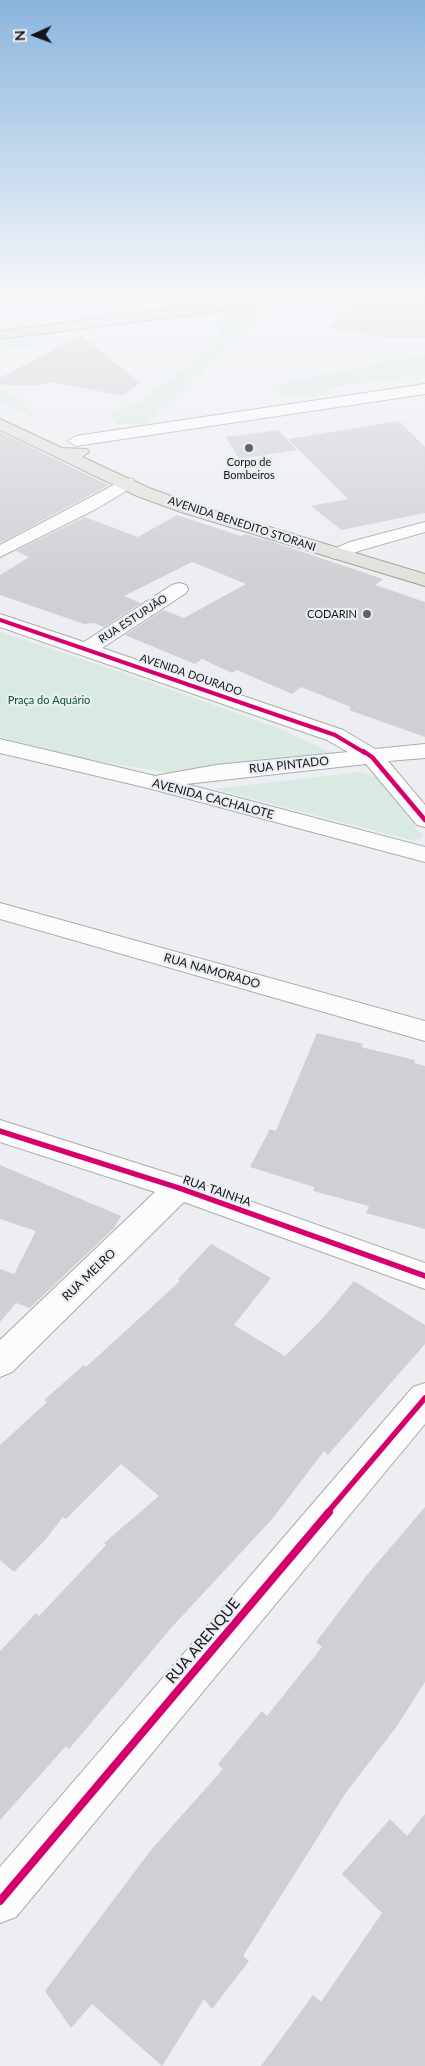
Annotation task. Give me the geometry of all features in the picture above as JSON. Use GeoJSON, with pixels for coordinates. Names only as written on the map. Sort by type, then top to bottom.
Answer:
{"type":"FeatureCollection","features":[{"type":"Feature","properties":{"kind":"main road","name":"AVENIDA BENEDITO STORANI"},"geometry":{"type":"LineString","coordinates":[[0,409],[133,477],[143,492],[186,508],[425,580]]}},
{"type":"Feature","properties":{"kind":"main road","name":"AVENIDA BENEDITO STORANI"},"geometry":{"type":"LineString","coordinates":[[0,424],[72,447]]}},
{"type":"Feature","properties":{"kind":"main road","name":"AVENIDA BENEDITO STORANI"},"geometry":{"type":"LineString","coordinates":[[158,479],[210,500],[425,568]]}},
{"type":"Feature","properties":{"kind":"street"},"geometry":{"type":"LineString","coordinates":[[72,447],[410,391]]}},
{"type":"Feature","properties":{"kind":"street"},"geometry":{"type":"LineString","coordinates":[[72,447],[425,399]]}},
{"type":"Feature","properties":{"kind":"street"},"geometry":{"type":"LineString","coordinates":[[0,552],[90,506],[133,477]]}},
{"type":"Feature","properties":{"kind":"street"},"geometry":{"type":"LineString","coordinates":[[90,506],[143,492]]}},
{"type":"Feature","properties":{"kind":"street"},"geometry":{"type":"LineString","coordinates":[[337,554],[356,546],[425,526]]}},
{"type":"Feature","properties":{"kind":"street","name":"RUA ESTURJÃO"},"geometry":{"type":"LineString","coordinates":[[87,649],[179,589]]}},
{"type":"Feature","properties":{"kind":"street","name":"AVENIDA DOURADO"},"geometry":{"type":"LineString","coordinates":[[0,620],[335,735],[372,757]]}},
{"type":"Feature","properties":{"kind":"street","name":"AVENIDA CACHALOTE"},"geometry":{"type":"LineString","coordinates":[[0,746],[153,782],[425,855]]}},
{"type":"Feature","properties":{"kind":"street","name":"RUA PINTADO"},"geometry":{"type":"LineString","coordinates":[[153,782],[216,772],[425,751]]}},
{"type":"Feature","properties":{"kind":"street"},"geometry":{"type":"LineString","coordinates":[[372,757],[425,820]]}},
{"type":"Feature","properties":{"kind":"street","name":"RUA NAMORADO"},"geometry":{"type":"LineString","coordinates":[[0,911],[425,1031]]}},
{"type":"Feature","properties":{"kind":"street","name":"RUA TAINHA"},"geometry":{"type":"LineString","coordinates":[[0,1131],[179,1188],[425,1276]]}},
{"type":"Feature","properties":{"kind":"street","name":"RUA MELRO"},"geometry":{"type":"LineString","coordinates":[[0,1362],[179,1188]]}},
{"type":"Feature","properties":{"kind":"street","name":"RUA ARENQUE"},"geometry":{"type":"LineString","coordinates":[[0,1900],[425,1398]]}},
{"type":"Feature","properties":{"kind":"green space"},"geometry":{"type":"Polygon","coordinates":[[[0,391],[5,391],[18,397],[35,417],[0,402],[0,391]]]}},
{"type":"Feature","properties":{"kind":"green space"},"geometry":{"type":"Polygon","coordinates":[[[153,391],[181,391],[146,424],[117,424],[109,417],[115,410],[134,406],[153,391]]]}},
{"type":"Feature","properties":{"kind":"green space"},"geometry":{"type":"Polygon","coordinates":[[[278,391],[328,391],[330,395],[298,398],[286,396],[278,391]]]}},
{"type":"Feature","properties":{"kind":"green space","name":"Praça do Aquário"},"geometry":{"type":"Polygon","coordinates":[[[0,632],[278,728],[332,753],[169,773],[80,758],[0,737],[0,632]]]}},
{"type":"Feature","properties":{"kind":"green space"},"geometry":{"type":"Polygon","coordinates":[[[360,772],[376,777],[423,836],[415,841],[214,789],[360,772]]]}},
{"type":"Feature","properties":{"kind":"building"},"geometry":{"type":"Polygon","coordinates":[[[100,391],[129,391],[123,396],[100,391]]]}},
{"type":"Feature","properties":{"kind":"building"},"geometry":{"type":"Polygon","coordinates":[[[399,421],[425,447],[425,513],[341,530],[311,506],[348,499],[288,439],[399,421]]]}},
{"type":"Feature","properties":{"kind":"building","name":"Corpo de Bombeiros"},"geometry":{"type":"Polygon","coordinates":[[[278,430],[297,450],[239,459],[226,437],[278,430]]]}},
{"type":"Feature","properties":{"kind":"building"},"geometry":{"type":"Polygon","coordinates":[[[0,432],[63,463],[109,485],[0,543],[0,432]]]}},
{"type":"Feature","properties":{"kind":"building"},"geometry":{"type":"Polygon","coordinates":[[[177,515],[241,536],[245,534],[273,542],[383,579],[375,585],[425,602],[425,737],[349,710],[351,707],[301,687],[292,694],[237,670],[232,673],[202,659],[195,664],[125,635],[163,610],[184,618],[246,584],[192,562],[124,596],[141,603],[104,627],[94,623],[84,624],[0,595],[0,575],[29,557],[16,551],[85,517],[138,537],[177,515]]]}},
{"type":"Feature","properties":{"kind":"building"},"geometry":{"type":"Polygon","coordinates":[[[317,1033],[363,1044],[361,1047],[415,1060],[414,1063],[425,1066],[425,1229],[366,1213],[369,1206],[313,1191],[314,1187],[250,1167],[270,1129],[276,1131],[317,1033]]]}},
{"type":"Feature","properties":{"kind":"building"},"geometry":{"type":"Polygon","coordinates":[[[0,1165],[121,1216],[114,1228],[30,1308],[16,1303],[0,1322],[0,1269],[14,1274],[36,1231],[0,1219],[0,1165]]]}},
{"type":"Feature","properties":{"kind":"building"},"geometry":{"type":"Polygon","coordinates":[[[211,1244],[271,1278],[234,1325],[285,1356],[323,1318],[354,1281],[425,1325],[425,1344],[328,1455],[324,1451],[273,1518],[172,1627],[69,1749],[66,1746],[0,1820],[0,1651],[36,1613],[39,1616],[106,1545],[104,1543],[159,1496],[121,1464],[66,1519],[63,1517],[45,1540],[14,1572],[0,1560],[0,1445],[47,1402],[44,1400],[84,1365],[86,1367],[180,1281],[178,1279],[211,1244]]]}},
{"type":"Feature","properties":{"kind":"building"},"geometry":{"type":"Polygon","coordinates":[[[425,1507],[425,1682],[397,1726],[345,1794],[243,1956],[249,1961],[212,2009],[204,1999],[162,2066],[92,2004],[71,2028],[45,1991],[151,1850],[223,1769],[218,1764],[262,1711],[267,1716],[322,1647],[316,1642],[367,1575],[425,1507]]]}},
{"type":"Feature","properties":{"kind":"building"},"geometry":{"type":"Polygon","coordinates":[[[425,1814],[425,2066],[261,2066],[313,1995],[321,2002],[382,1913],[342,1874],[390,1819],[407,1836],[425,1814]]]}},
{"type":"Feature","properties":{"kind":"cycle path"},"geometry":{"type":"LineString","coordinates":[[0,620],[335,735],[372,757],[425,820]]}},
{"type":"Feature","properties":{"kind":"cycle path"},"geometry":{"type":"LineString","coordinates":[[0,1131],[179,1188],[425,1276]]}},
{"type":"Feature","properties":{"kind":"cycle path"},"geometry":{"type":"LineString","coordinates":[[0,1901],[425,1398]]}},
{"type":"Feature","properties":{"kind":"place","name":"Corpo de Bombeiros"},"geometry":{"type":"Point","coordinates":[249,448]}},
{"type":"Feature","properties":{"kind":"place","name":"CODARIN"},"geometry":{"type":"Point","coordinates":[367,614]}}]}
